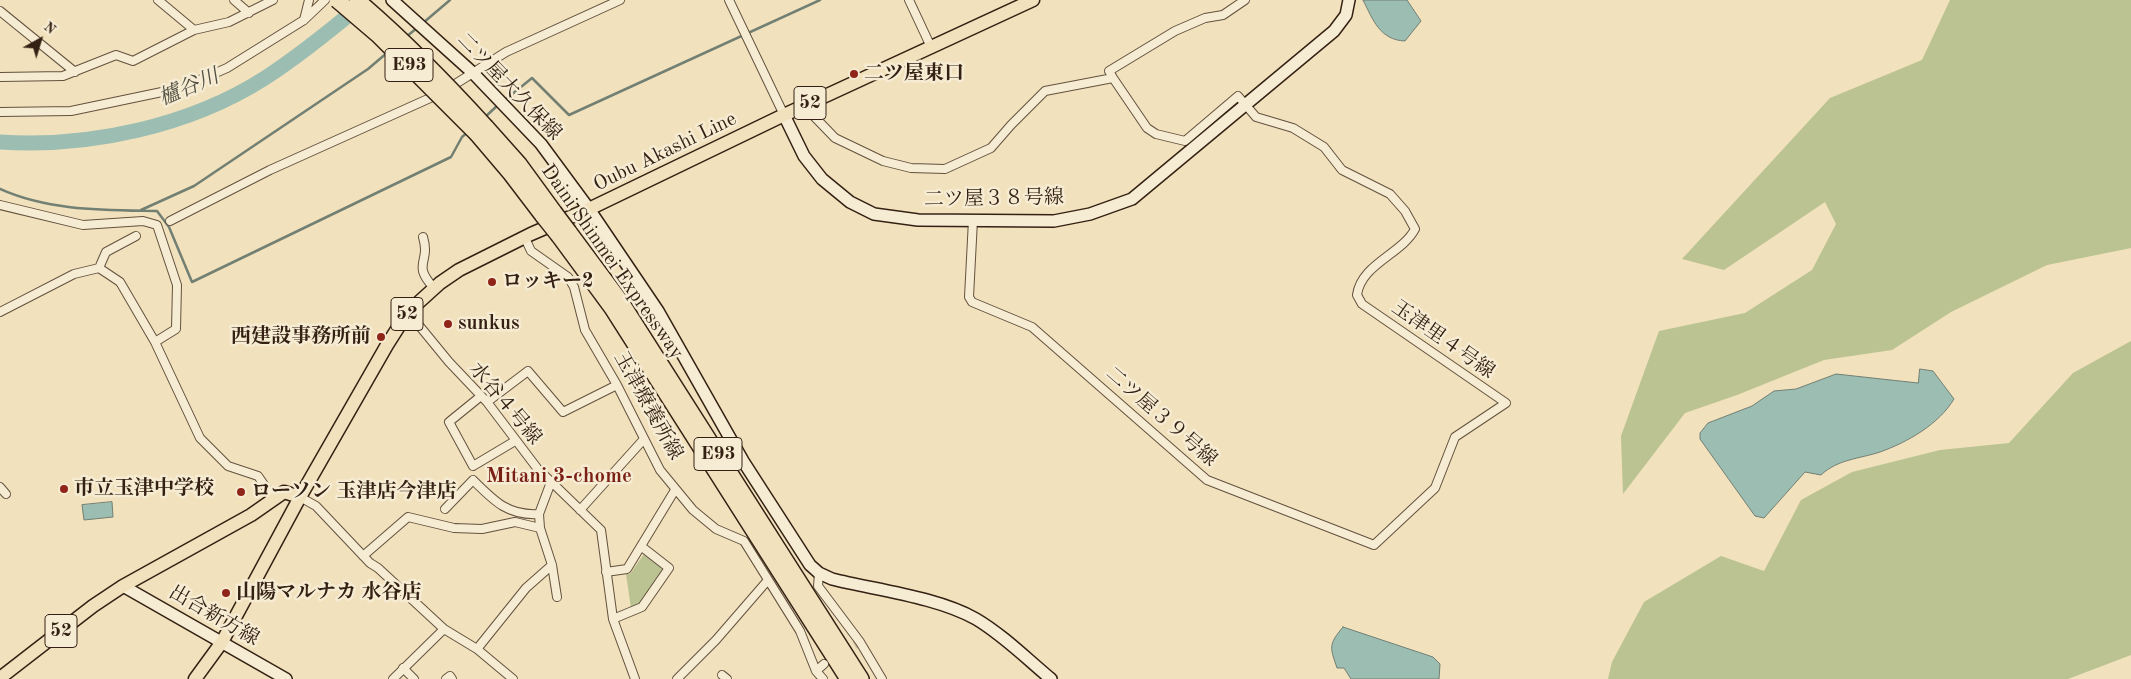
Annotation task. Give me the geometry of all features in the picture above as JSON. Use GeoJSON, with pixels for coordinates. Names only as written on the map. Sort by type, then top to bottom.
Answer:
{"type":"FeatureCollection","features":[{"type":"Feature","properties":{"kind":"highway","name":"Daini Shinmei Expressway"},"geometry":{"type":"LineString","coordinates":[[337,0],[481,131]]}},
{"type":"Feature","properties":{"kind":"highway","name":"Daini Shinmei Expressway"},"geometry":{"type":"LineString","coordinates":[[357,0],[388,26],[439,76],[511,174],[548,214],[621,302],[861,679]]}},
{"type":"Feature","properties":{"kind":"highway","name":"Daini Shinmei Expressway"},"geometry":{"type":"LineString","coordinates":[[564,234],[848,679]]}},
{"type":"Feature","properties":{"kind":"main road","name":"Oubu Akashi Line"},"geometry":{"type":"LineString","coordinates":[[195,679],[222,642],[300,496],[359,392],[408,312],[434,288],[459,270],[525,238],[784,115],[1033,0]]}},
{"type":"Feature","properties":{"kind":"main road"},"geometry":{"type":"LineString","coordinates":[[273,498],[284,492],[300,496]]}},
{"type":"Feature","properties":{"kind":"main road","name":"52"},"geometry":{"type":"LineString","coordinates":[[0,678],[93,606],[123,586],[251,515],[273,498]]}},
{"type":"Feature","properties":{"kind":"street"},"geometry":{"type":"LineString","coordinates":[[158,0],[194,30]]}},
{"type":"Feature","properties":{"kind":"street"},"geometry":{"type":"LineString","coordinates":[[234,0],[250,13]]}},
{"type":"Feature","properties":{"kind":"street"},"geometry":{"type":"LineString","coordinates":[[0,77],[63,76],[116,55],[133,60],[194,30],[229,22],[273,0]]}},
{"type":"Feature","properties":{"kind":"street"},"geometry":{"type":"LineString","coordinates":[[304,20],[308,0]]}},
{"type":"Feature","properties":{"kind":"street"},"geometry":{"type":"LineString","coordinates":[[0,112],[71,111],[181,88],[227,68],[304,20],[325,0]]}},
{"type":"Feature","properties":{"kind":"street","name":"二ツ屋大久保線"},"geometry":{"type":"LineString","coordinates":[[392,0],[473,73],[501,102],[540,144],[589,209]]}},
{"type":"Feature","properties":{"kind":"street"},"geometry":{"type":"LineString","coordinates":[[170,221],[270,170],[432,99],[506,52],[620,0]]}},
{"type":"Feature","properties":{"kind":"street"},"geometry":{"type":"LineString","coordinates":[[729,0],[784,115]]}},
{"type":"Feature","properties":{"kind":"street"},"geometry":{"type":"LineString","coordinates":[[909,0],[931,47]]}},
{"type":"Feature","properties":{"kind":"street"},"geometry":{"type":"LineString","coordinates":[[1245,0],[1223,15],[1205,18],[1175,30],[1109,70],[1147,128],[1156,134],[1170,138],[1185,141],[1238,96],[1246,105]]}},
{"type":"Feature","properties":{"kind":"street","name":"二ツ屋３８号線"},"geometry":{"type":"LineString","coordinates":[[784,115],[804,156],[822,179],[850,202],[874,214],[918,220],[1054,221],[1090,214],[1132,200],[1334,31],[1346,15],[1349,0]]}},
{"type":"Feature","properties":{"kind":"street"},"geometry":{"type":"LineString","coordinates":[[0,11],[76,72]]}},
{"type":"Feature","properties":{"kind":"street"},"geometry":{"type":"LineString","coordinates":[[804,106],[835,138],[882,162],[911,168],[945,169],[991,148],[1011,124],[1045,91],[1113,78]]}},
{"type":"Feature","properties":{"kind":"street","name":"玉津里４号線"},"geometry":{"type":"LineString","coordinates":[[1246,105],[1256,117],[1293,128],[1324,147],[1342,170],[1390,194],[1405,211],[1415,229],[1410,239],[1374,267],[1363,280],[1357,295],[1362,304],[1506,403]]}},
{"type":"Feature","properties":{"kind":"street"},"geometry":{"type":"LineString","coordinates":[[0,205],[83,225],[143,221],[156,225],[177,285],[176,329],[155,342]]}},
{"type":"Feature","properties":{"kind":"street"},"geometry":{"type":"LineString","coordinates":[[589,209],[658,311],[697,383],[780,520],[810,565],[819,573],[832,579],[941,604],[964,613],[992,630],[1050,679]]}},
{"type":"Feature","properties":{"kind":"street","name":"二ツ屋３９号線"},"geometry":{"type":"LineString","coordinates":[[973,220],[969,297],[972,302],[1032,327],[1207,480],[1374,546],[1434,488],[1455,437],[1506,403]]}},
{"type":"Feature","properties":{"kind":"street"},"geometry":{"type":"LineString","coordinates":[[99,268],[106,252],[136,236]]}},
{"type":"Feature","properties":{"kind":"street"},"geometry":{"type":"LineString","coordinates":[[423,237],[425,254],[421,269],[423,276],[434,288]]}},
{"type":"Feature","properties":{"kind":"street","name":"玉津療養所線"},"geometry":{"type":"LineString","coordinates":[[525,238],[531,250],[568,277],[574,287],[585,330],[617,385],[660,470],[675,490],[716,529],[744,541],[800,631],[816,671],[823,679]]}},
{"type":"Feature","properties":{"kind":"street"},"geometry":{"type":"LineString","coordinates":[[0,312],[74,274],[99,268],[120,282],[155,342],[200,438],[228,466],[258,476],[273,498]]}},
{"type":"Feature","properties":{"kind":"street","name":"水谷４号線"},"geometry":{"type":"LineString","coordinates":[[408,312],[484,399],[551,482],[601,530],[613,618],[636,679]]}},
{"type":"Feature","properties":{"kind":"street"},"geometry":{"type":"LineString","coordinates":[[516,441],[473,466],[449,422],[528,371],[563,412],[617,385]]}},
{"type":"Feature","properties":{"kind":"street"},"geometry":{"type":"LineString","coordinates":[[580,510],[644,439]]}},
{"type":"Feature","properties":{"kind":"street"},"geometry":{"type":"LineString","coordinates":[[445,509],[473,480],[498,504],[524,515],[539,514]]}},
{"type":"Feature","properties":{"kind":"street"},"geometry":{"type":"LineString","coordinates":[[551,482],[539,514],[540,528],[552,565],[557,597]]}},
{"type":"Feature","properties":{"kind":"street"},"geometry":{"type":"LineString","coordinates":[[0,487],[6,494]]}},
{"type":"Feature","properties":{"kind":"street"},"geometry":{"type":"LineString","coordinates":[[606,572],[627,569],[675,490]]}},
{"type":"Feature","properties":{"kind":"street"},"geometry":{"type":"LineString","coordinates":[[300,496],[316,506],[363,556],[444,629],[477,649],[513,679]]}},
{"type":"Feature","properties":{"kind":"street"},"geometry":{"type":"LineString","coordinates":[[363,556],[408,517],[454,528],[482,529],[515,522],[540,528]]}},
{"type":"Feature","properties":{"kind":"street"},"geometry":{"type":"LineString","coordinates":[[613,618],[642,607],[669,568],[642,547]]}},
{"type":"Feature","properties":{"kind":"street"},"geometry":{"type":"LineString","coordinates":[[477,649],[526,588],[552,565]]}},
{"type":"Feature","properties":{"kind":"street"},"geometry":{"type":"LineString","coordinates":[[819,573],[818,586],[860,642],[882,679]]}},
{"type":"Feature","properties":{"kind":"street"},"geometry":{"type":"LineString","coordinates":[[677,679],[716,640],[768,580]]}},
{"type":"Feature","properties":{"kind":"street","name":"出合新方線"},"geometry":{"type":"LineString","coordinates":[[123,586],[286,679]]}},
{"type":"Feature","properties":{"kind":"street"},"geometry":{"type":"LineString","coordinates":[[393,679],[444,629]]}},
{"type":"Feature","properties":{"kind":"street"},"geometry":{"type":"LineString","coordinates":[[816,671],[824,664]]}},
{"type":"Feature","properties":{"kind":"street"},"geometry":{"type":"LineString","coordinates":[[403,668],[414,679]]}},
{"type":"Feature","properties":{"kind":"street"},"geometry":{"type":"LineString","coordinates":[[446,679],[450,676],[452,679]]}},
{"type":"Feature","properties":{"kind":"green space"},"geometry":{"type":"Polygon","coordinates":[[[1950,0],[2131,0],[2131,248],[2047,265],[1951,312],[1892,350],[1824,360],[1737,395],[1685,413],[1623,494],[1621,436],[1659,331],[1745,313],[1812,270],[1836,224],[1825,202],[1724,270],[1682,259],[1830,98],[1922,60],[1950,0]]]}},
{"type":"Feature","properties":{"kind":"green space"},"geometry":{"type":"Polygon","coordinates":[[[2131,341],[2131,655],[2068,679],[1608,679],[1612,662],[1644,602],[1721,556],[1764,571],[1801,500],[1852,472],[1940,450],[2009,443],[2073,373],[2131,341]]]}},
{"type":"Feature","properties":{"kind":"green space"},"geometry":{"type":"Polygon","coordinates":[[[644,554],[664,570],[641,602],[631,608],[626,574],[630,574],[644,554]]]}},
{"type":"Feature","properties":{"kind":"water"},"geometry":{"type":"Polygon","coordinates":[[[1363,0],[1407,0],[1421,21],[1405,41],[1396,40],[1378,28],[1363,0]]]}},
{"type":"Feature","properties":{"kind":"water"},"geometry":{"type":"Polygon","coordinates":[[[1920,369],[1933,371],[1954,399],[1940,416],[1922,431],[1891,448],[1834,466],[1821,475],[1805,472],[1764,518],[1755,516],[1700,439],[1700,433],[1708,423],[1752,406],[1774,391],[1796,389],[1836,374],[1918,383],[1920,369]]]}},
{"type":"Feature","properties":{"kind":"water"},"geometry":{"type":"Polygon","coordinates":[[[112,502],[113,517],[84,520],[82,505],[112,502]]]}},
{"type":"Feature","properties":{"kind":"water"},"geometry":{"type":"Polygon","coordinates":[[[1343,627],[1433,657],[1440,664],[1439,679],[1351,679],[1344,668],[1337,668],[1332,651],[1333,642],[1343,627]]]}},
{"type":"Feature","properties":{"kind":"waterway"},"geometry":{"type":"LineString","coordinates":[[423,23],[450,0]]}},
{"type":"Feature","properties":{"kind":"waterway"},"geometry":{"type":"LineString","coordinates":[[505,100],[532,78],[569,115],[820,0]]}},
{"type":"Feature","properties":{"kind":"waterway","name":"櫨谷川"},"geometry":{"type":"LineString","coordinates":[[0,142],[34,143],[103,137],[172,121],[204,109],[236,95],[278,70],[362,4]]}},
{"type":"Feature","properties":{"kind":"waterway"},"geometry":{"type":"LineString","coordinates":[[406,37],[417,28]]}},
{"type":"Feature","properties":{"kind":"waterway"},"geometry":{"type":"LineString","coordinates":[[141,210],[194,186],[368,69],[388,52]]}},
{"type":"Feature","properties":{"kind":"waterway"},"geometry":{"type":"LineString","coordinates":[[484,118],[498,105]]}},
{"type":"Feature","properties":{"kind":"waterway"},"geometry":{"type":"LineString","coordinates":[[0,189],[37,202],[77,208],[157,211],[169,227],[192,282],[451,157],[462,137],[469,131]]}},
{"type":"Feature","properties":{"kind":"tunnel"},"geometry":{"type":"LineString","coordinates":[[824,664],[860,642]]}},
{"type":"Feature","properties":{"kind":"place","name":"二ツ屋東口"},"geometry":{"type":"Point","coordinates":[854,74]}},
{"type":"Feature","properties":{"kind":"place","name":"ロッキー2"},"geometry":{"type":"Point","coordinates":[492,282]}},
{"type":"Feature","properties":{"kind":"place","name":"sunkus"},"geometry":{"type":"Point","coordinates":[448,324]}},
{"type":"Feature","properties":{"kind":"place","name":"西建設事務所前"},"geometry":{"type":"Point","coordinates":[381,337]}},
{"type":"Feature","properties":{"kind":"place","name":"市立玉津中学校"},"geometry":{"type":"Point","coordinates":[64,489]}},
{"type":"Feature","properties":{"kind":"place","name":"ローソン 玉津店今津店"},"geometry":{"type":"Point","coordinates":[241,492]}},
{"type":"Feature","properties":{"kind":"place","name":"山陽マルナカ 水谷店"},"geometry":{"type":"Point","coordinates":[226,593]}},
{"type":"Feature","properties":{"kind":"district","name":"Mitani 3-chome"},"geometry":{"type":"Point","coordinates":[559,476]}}]}
